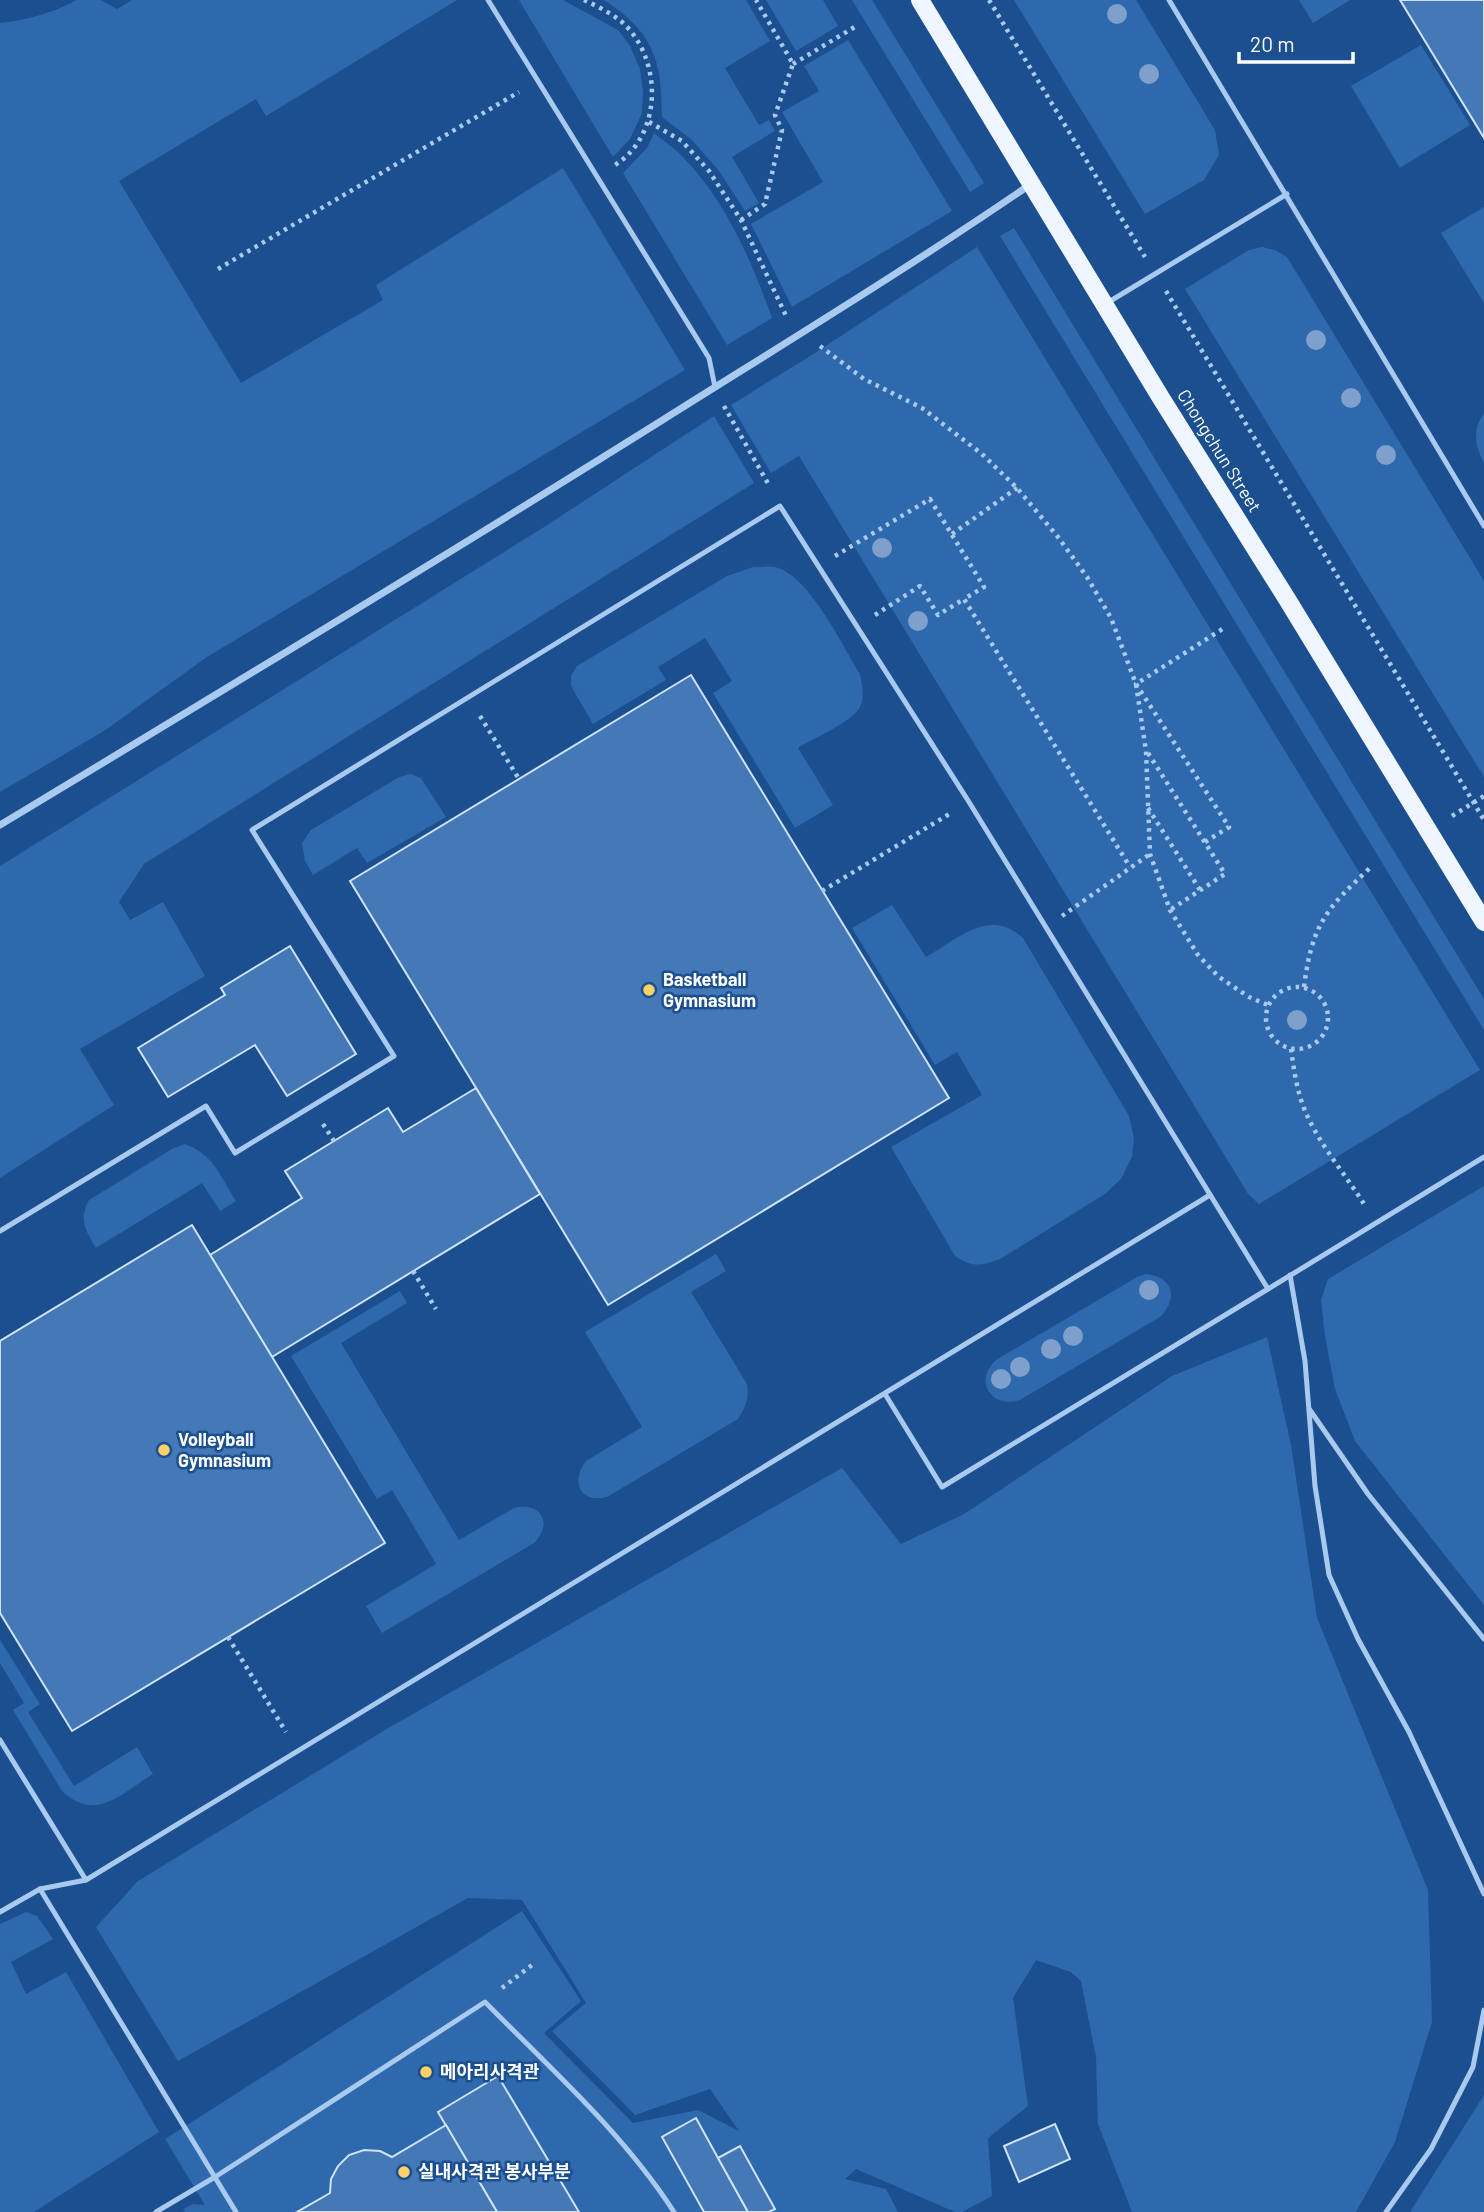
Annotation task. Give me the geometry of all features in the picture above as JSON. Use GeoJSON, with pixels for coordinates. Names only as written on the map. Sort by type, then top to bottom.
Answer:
{"type":"FeatureCollection","features":[{"type":"Feature","properties":{"kind":"main road","name":"Chongchun Street"},"geometry":{"type":"LineString","coordinates":[[920,0],[1484,922]]}},
{"type":"Feature","properties":{"kind":"street"},"geometry":{"type":"LineString","coordinates":[[0,825],[387,592],[802,333],[972,225],[1031,184]]}},
{"type":"Feature","properties":{"kind":"lane"},"geometry":{"type":"LineString","coordinates":[[488,0],[709,358],[715,387]]}},
{"type":"Feature","properties":{"kind":"lane"},"geometry":{"type":"LineString","coordinates":[[1169,0],[1484,526]]}},
{"type":"Feature","properties":{"kind":"lane"},"geometry":{"type":"LineString","coordinates":[[1104,304],[1287,194]]}},
{"type":"Feature","properties":{"kind":"lane"},"geometry":{"type":"LineString","coordinates":[[0,1231],[206,1106],[235,1153],[394,1056],[252,830],[780,506],[969,802],[1268,1289]]}},
{"type":"Feature","properties":{"kind":"lane"},"geometry":{"type":"LineString","coordinates":[[884,1394],[942,1487],[1484,1157]]}},
{"type":"Feature","properties":{"kind":"lane"},"geometry":{"type":"LineString","coordinates":[[0,1912],[40,1889],[86,1880],[1210,1195]]}},
{"type":"Feature","properties":{"kind":"lane"},"geometry":{"type":"LineString","coordinates":[[1290,1275],[1304,1361],[1315,1486],[1329,1575],[1357,1639],[1409,1732],[1484,1894]]}},
{"type":"Feature","properties":{"kind":"lane"},"geometry":{"type":"LineString","coordinates":[[1308,1407],[1368,1494],[1484,1639]]}},
{"type":"Feature","properties":{"kind":"lane"},"geometry":{"type":"LineString","coordinates":[[0,1740],[86,1880]]}},
{"type":"Feature","properties":{"kind":"lane"},"geometry":{"type":"LineString","coordinates":[[40,1889],[236,2212]]}},
{"type":"Feature","properties":{"kind":"lane"},"geometry":{"type":"LineString","coordinates":[[156,2212],[215,2177],[485,2002],[601,2120],[674,2212]]}},
{"type":"Feature","properties":{"kind":"lane"},"geometry":{"type":"LineString","coordinates":[[1386,2212],[1431,2149],[1473,2067],[1484,2010]]}},
{"type":"Feature","properties":{"kind":"path"},"geometry":{"type":"LineString","coordinates":[[584,0],[598,6],[622,23],[638,42],[649,67],[652,93],[649,122],[641,139],[620,162],[597,177]]}},
{"type":"Feature","properties":{"kind":"path"},"geometry":{"type":"LineString","coordinates":[[757,0],[793,64]]}},
{"type":"Feature","properties":{"kind":"path"},"geometry":{"type":"LineString","coordinates":[[989,0],[1484,820]]}},
{"type":"Feature","properties":{"kind":"path"},"geometry":{"type":"LineString","coordinates":[[741,220],[765,204],[782,130],[775,115],[793,64],[858,25]]}},
{"type":"Feature","properties":{"kind":"path"},"geometry":{"type":"LineString","coordinates":[[218,269],[538,81]]}},
{"type":"Feature","properties":{"kind":"path"},"geometry":{"type":"LineString","coordinates":[[649,122],[682,141],[709,172],[741,220],[785,317],[864,379],[922,408],[982,454],[1017,488],[1087,577],[1111,618],[1136,684],[1146,751],[1150,854],[1170,910],[1198,956],[1219,977],[1249,997],[1268,1005]]}},
{"type":"Feature","properties":{"kind":"path"},"geometry":{"type":"LineString","coordinates":[[715,387],[780,506]]}},
{"type":"Feature","properties":{"kind":"path"},"geometry":{"type":"LineString","coordinates":[[952,534],[1017,488]]}},
{"type":"Feature","properties":{"kind":"path"},"geometry":{"type":"LineString","coordinates":[[818,566],[930,499],[984,587],[938,615],[920,586],[857,626]]}},
{"type":"Feature","properties":{"kind":"path"},"geometry":{"type":"LineString","coordinates":[[964,599],[1130,867]]}},
{"type":"Feature","properties":{"kind":"path"},"geometry":{"type":"LineString","coordinates":[[1136,684],[1224,628]]}},
{"type":"Feature","properties":{"kind":"path"},"geometry":{"type":"LineString","coordinates":[[1136,684],[1229,827],[1205,842]]}},
{"type":"Feature","properties":{"kind":"path"},"geometry":{"type":"LineString","coordinates":[[468,698],[519,779]]}},
{"type":"Feature","properties":{"kind":"path"},"geometry":{"type":"LineString","coordinates":[[1146,751],[1225,874],[1170,910]]}},
{"type":"Feature","properties":{"kind":"path"},"geometry":{"type":"LineString","coordinates":[[1428,831],[1484,796]]}},
{"type":"Feature","properties":{"kind":"path"},"geometry":{"type":"LineString","coordinates":[[822,891],[969,802]]}},
{"type":"Feature","properties":{"kind":"path"},"geometry":{"type":"LineString","coordinates":[[1147,807],[1200,890]]}},
{"type":"Feature","properties":{"kind":"path"},"geometry":{"type":"LineString","coordinates":[[1046,928],[1150,854]]}},
{"type":"Feature","properties":{"kind":"path"},"geometry":{"type":"LineString","coordinates":[[1304,987],[1308,953],[1319,925],[1338,897],[1371,867]]}},
{"type":"Feature","properties":{"kind":"path"},"geometry":{"type":"LineString","coordinates":[[1289,987],[1304,987],[1317,993],[1326,1004],[1328,1024],[1318,1043],[1305,1049],[1291,1049],[1278,1043],[1269,1032],[1265,1019],[1268,1005],[1277,994],[1289,987]]}},
{"type":"Feature","properties":{"kind":"path"},"geometry":{"type":"LineString","coordinates":[[1291,1049],[1305,1111],[1377,1222]]}},
{"type":"Feature","properties":{"kind":"path"},"geometry":{"type":"LineString","coordinates":[[413,1272],[436,1308]]}},
{"type":"Feature","properties":{"kind":"path"},"geometry":{"type":"LineString","coordinates":[[228,1637],[298,1751]]}},
{"type":"Feature","properties":{"kind":"path"},"geometry":{"type":"LineString","coordinates":[[507,1985],[532,1965]]}},
{"type":"Feature","properties":{"kind":"shaded area"},"geometry":{"type":"Polygon","coordinates":[[[77,0],[101,0],[117,9],[132,0],[457,0],[266,116],[256,99],[119,181],[241,383],[383,300],[376,285],[563,168],[685,370],[207,657],[104,731],[0,792],[0,23],[40,15],[77,0]]]}},
{"type":"Feature","properties":{"kind":"shaded area"},"geometry":{"type":"Polygon","coordinates":[[[519,0],[563,0],[618,30],[630,46],[640,69],[642,113],[630,139],[613,157],[519,0]]]}},
{"type":"Feature","properties":{"kind":"shaded area"},"geometry":{"type":"Polygon","coordinates":[[[604,0],[746,0],[770,41],[725,68],[759,125],[769,120],[775,131],[732,157],[759,203],[745,211],[719,171],[692,140],[662,117],[660,79],[651,49],[634,24],[604,0]]]}},
{"type":"Feature","properties":{"kind":"shaded area"},"geometry":{"type":"Polygon","coordinates":[[[766,0],[823,0],[838,26],[796,51],[766,0]]]}},
{"type":"Feature","properties":{"kind":"shaded area"},"geometry":{"type":"Polygon","coordinates":[[[852,0],[872,0],[984,183],[970,192],[852,0]]]}},
{"type":"Feature","properties":{"kind":"shaded area"},"geometry":{"type":"Polygon","coordinates":[[[1014,0],[1136,0],[1215,130],[1219,155],[1204,180],[1145,214],[1014,0]]]}},
{"type":"Feature","properties":{"kind":"shaded area"},"geometry":{"type":"Polygon","coordinates":[[[1299,0],[1350,0],[1313,23],[1299,0]]]}},
{"type":"Feature","properties":{"kind":"shaded area"},"geometry":{"type":"Polygon","coordinates":[[[848,40],[952,211],[792,307],[751,224],[823,182],[782,112],[819,91],[804,66],[848,40]]]}},
{"type":"Feature","properties":{"kind":"shaded area"},"geometry":{"type":"Polygon","coordinates":[[[1421,45],[1470,125],[1400,168],[1351,86],[1421,45]]]}},
{"type":"Feature","properties":{"kind":"shaded area"},"geometry":{"type":"Polygon","coordinates":[[[654,133],[683,157],[713,193],[746,254],[772,318],[727,345],[623,173],[647,148],[654,133]]]}},
{"type":"Feature","properties":{"kind":"shaded area"},"geometry":{"type":"Polygon","coordinates":[[[1484,207],[1484,303],[1441,233],[1484,207]]]}},
{"type":"Feature","properties":{"kind":"shaded area"},"geometry":{"type":"Polygon","coordinates":[[[1014,228],[1484,999],[1484,1030],[1000,236],[1014,228]]]}},
{"type":"Feature","properties":{"kind":"shaded area"},"geometry":{"type":"Polygon","coordinates":[[[977,247],[1480,1070],[1259,1204],[1248,1194],[799,456],[771,473],[731,405],[977,247]]]}},
{"type":"Feature","properties":{"kind":"shaded area"},"geometry":{"type":"Polygon","coordinates":[[[1262,247],[1287,257],[1484,581],[1484,777],[1185,289],[1249,250],[1262,247]]]}},
{"type":"Feature","properties":{"kind":"shaded area"},"geometry":{"type":"Polygon","coordinates":[[[1484,413],[1484,463],[1476,432],[1484,413]]]}},
{"type":"Feature","properties":{"kind":"shaded area"},"geometry":{"type":"Polygon","coordinates":[[[714,416],[754,483],[144,864],[119,902],[130,920],[163,902],[205,976],[80,1049],[114,1105],[0,1178],[0,866],[541,529],[714,416]]]}},
{"type":"Feature","properties":{"kind":"shaded area"},"geometry":{"type":"Polygon","coordinates":[[[753,567],[775,567],[800,583],[824,613],[860,674],[862,682],[862,699],[855,713],[798,748],[833,805],[795,828],[713,693],[732,681],[705,638],[658,667],[666,680],[593,724],[571,686],[571,676],[577,666],[727,576],[753,567]]]}},
{"type":"Feature","properties":{"kind":"shaded area"},"geometry":{"type":"Polygon","coordinates":[[[411,774],[421,778],[446,817],[367,863],[357,848],[313,875],[305,861],[302,843],[311,830],[399,777],[411,774]]]}},
{"type":"Feature","properties":{"kind":"shaded area"},"geometry":{"type":"Polygon","coordinates":[[[892,905],[926,957],[962,935],[986,926],[998,925],[1023,938],[1129,1116],[1134,1138],[1132,1157],[1121,1179],[1105,1194],[1002,1258],[989,1263],[972,1264],[955,1256],[891,1147],[982,1095],[957,1052],[935,1065],[852,928],[892,905]]]}},
{"type":"Feature","properties":{"kind":"shaded area"},"geometry":{"type":"Polygon","coordinates":[[[185,1144],[210,1160],[236,1201],[220,1211],[202,1183],[96,1248],[86,1230],[84,1219],[89,1200],[172,1149],[185,1144]]]}},
{"type":"Feature","properties":{"kind":"shaded area"},"geometry":{"type":"Polygon","coordinates":[[[1484,1186],[1484,1605],[1355,1441],[1335,1389],[1321,1300],[1328,1279],[1484,1186]]]}},
{"type":"Feature","properties":{"kind":"shaded area"},"geometry":{"type":"Polygon","coordinates":[[[716,1254],[726,1271],[691,1292],[747,1384],[747,1398],[743,1410],[738,1419],[607,1497],[590,1497],[584,1494],[578,1483],[586,1461],[642,1427],[585,1332],[716,1254]]]}},
{"type":"Feature","properties":{"kind":"shaded area"},"geometry":{"type":"Polygon","coordinates":[[[1146,1274],[1162,1279],[1170,1289],[1170,1303],[1160,1317],[1020,1400],[1001,1400],[988,1391],[986,1376],[996,1360],[1146,1274]]]}},
{"type":"Feature","properties":{"kind":"shaded area"},"geometry":{"type":"Polygon","coordinates":[[[400,1291],[407,1303],[341,1343],[459,1540],[514,1508],[531,1508],[537,1511],[541,1515],[543,1528],[534,1543],[382,1633],[366,1606],[436,1564],[392,1490],[377,1499],[291,1356],[400,1291]]]}},
{"type":"Feature","properties":{"kind":"shaded area"},"geometry":{"type":"Polygon","coordinates":[[[1267,1337],[1291,1445],[1317,1618],[1428,1890],[1432,2022],[1395,2142],[1356,2212],[1132,2212],[1098,2124],[1096,2057],[1081,1981],[1071,1972],[1036,1960],[1013,1998],[1028,2106],[988,2138],[992,2196],[962,2212],[955,2212],[856,2169],[845,2179],[886,2189],[898,2212],[185,2212],[183,2209],[193,2204],[205,2205],[165,2139],[522,1911],[581,2001],[544,2033],[633,2123],[698,2110],[739,2131],[710,2089],[635,2115],[552,2031],[586,2003],[522,1900],[468,1898],[178,2061],[96,1927],[138,1881],[385,1730],[842,1468],[901,1544],[964,1514],[1172,1376],[1267,1337]]]}},
{"type":"Feature","properties":{"kind":"shaded area"},"geometry":{"type":"Polygon","coordinates":[[[0,1640],[40,1704],[28,1712],[74,1786],[137,1747],[153,1774],[120,1796],[98,1805],[86,1805],[62,1791],[13,1710],[24,1703],[0,1663],[0,1640]]]}},
{"type":"Feature","properties":{"kind":"shaded area"},"geometry":{"type":"Polygon","coordinates":[[[26,1912],[37,1916],[53,1939],[11,1962],[26,1994],[66,1972],[159,2132],[34,2212],[0,2212],[0,1924],[26,1912]]]}},
{"type":"Feature","properties":{"kind":"shaded area"},"geometry":{"type":"Polygon","coordinates":[[[1484,2095],[1484,2212],[1410,2212],[1484,2095]]]}},
{"type":"Feature","properties":{"kind":"building"},"geometry":{"type":"Polygon","coordinates":[[[1400,0],[1484,0],[1484,138],[1400,0]]]}},
{"type":"Feature","properties":{"kind":"building","name":"Basketball Gymnasium"},"geometry":{"type":"Polygon","coordinates":[[[691,675],[949,1098],[608,1305],[350,881],[691,675]]]}},
{"type":"Feature","properties":{"kind":"building"},"geometry":{"type":"Polygon","coordinates":[[[290,946],[356,1054],[287,1096],[255,1045],[168,1097],[138,1048],[225,995],[221,988],[290,946]]]}},
{"type":"Feature","properties":{"kind":"building"},"geometry":{"type":"Polygon","coordinates":[[[476,1088],[540,1194],[272,1357],[210,1255],[302,1198],[285,1171],[388,1108],[403,1132],[476,1088]]]}},
{"type":"Feature","properties":{"kind":"building","name":"Volleyball Gymnasium"},"geometry":{"type":"Polygon","coordinates":[[[192,1225],[385,1543],[72,1731],[0,1613],[0,1341],[192,1225]]]}},
{"type":"Feature","properties":{"kind":"building"},"geometry":{"type":"Polygon","coordinates":[[[498,2076],[579,2212],[497,2212],[438,2112],[498,2076]]]}},
{"type":"Feature","properties":{"kind":"building"},"geometry":{"type":"Polygon","coordinates":[[[696,2118],[748,2212],[704,2212],[662,2137],[696,2118]]]}},
{"type":"Feature","properties":{"kind":"building"},"geometry":{"type":"Polygon","coordinates":[[[1055,2124],[1070,2159],[1019,2182],[1004,2146],[1055,2124]]]}},
{"type":"Feature","properties":{"kind":"building","name":"실내사격관 봉사부분"},"geometry":{"type":"Polygon","coordinates":[[[446,2125],[497,2212],[297,2212],[330,2193],[331,2179],[338,2166],[349,2155],[364,2150],[380,2151],[392,2157],[446,2125]]]}},
{"type":"Feature","properties":{"kind":"building"},"geometry":{"type":"Polygon","coordinates":[[[740,2146],[775,2209],[769,2212],[748,2212],[718,2158],[740,2146]]]}},
{"type":"Feature","properties":{"kind":"place","name":"Basketball Gymnasium"},"geometry":{"type":"Point","coordinates":[649,990]}},
{"type":"Feature","properties":{"kind":"place","name":"Volleyball Gymnasium"},"geometry":{"type":"Point","coordinates":[164,1450]}},
{"type":"Feature","properties":{"kind":"place","name":"메아리사격관"},"geometry":{"type":"Point","coordinates":[426,2072]}},
{"type":"Feature","properties":{"kind":"place","name":"실내사격관 봉사부분"},"geometry":{"type":"Point","coordinates":[404,2172]}}]}
